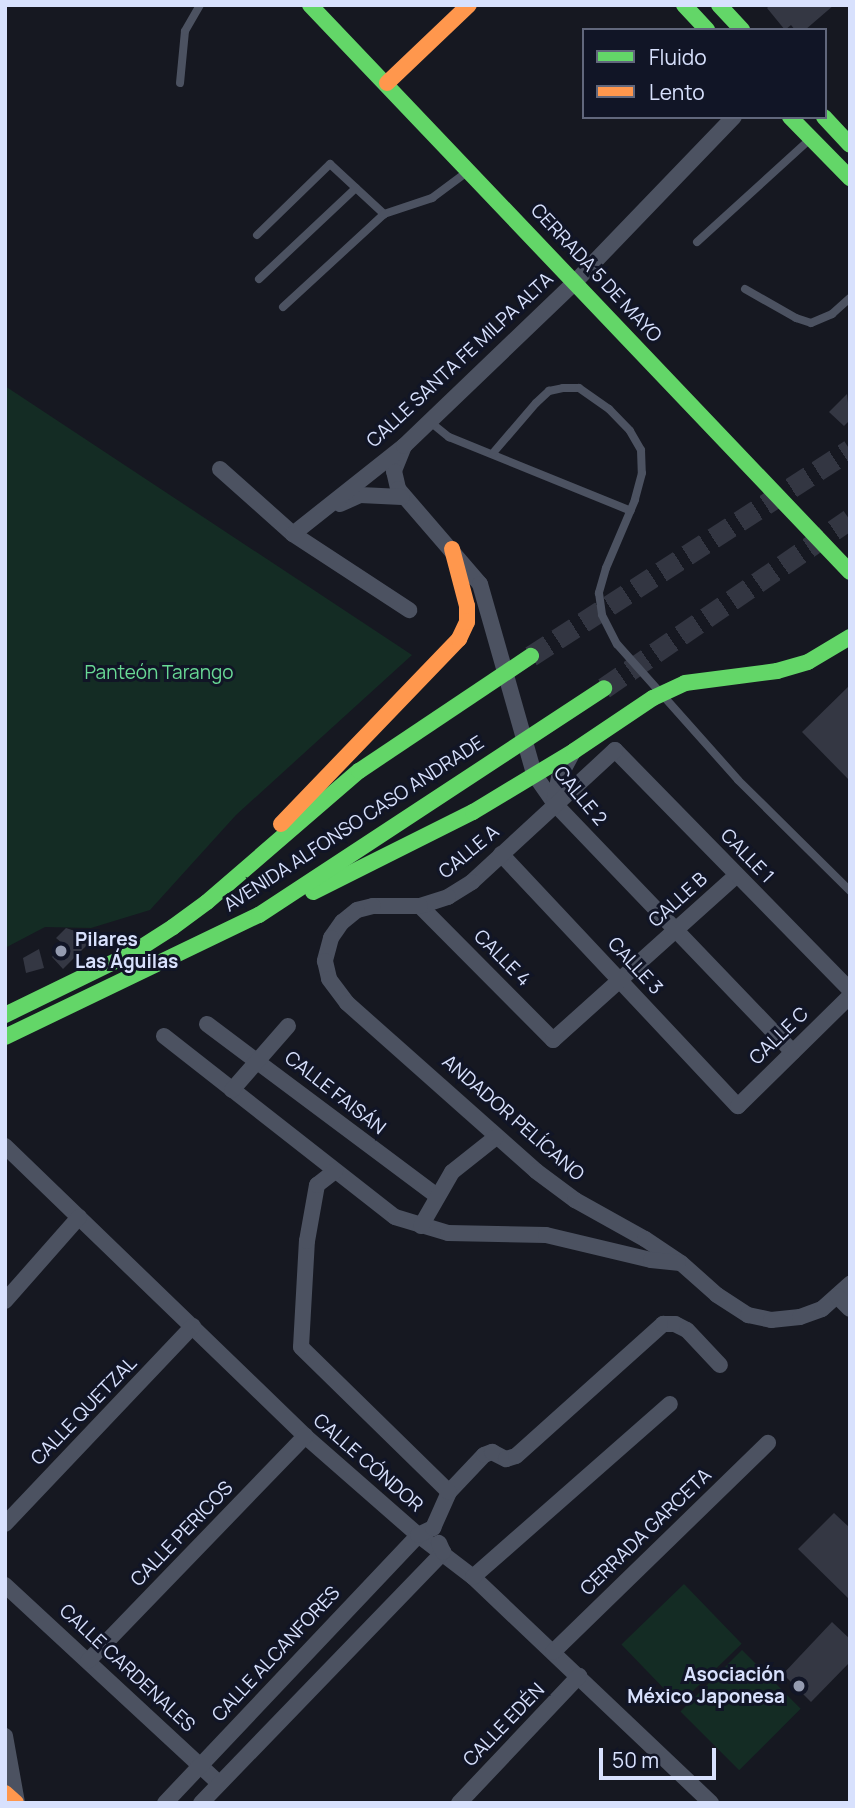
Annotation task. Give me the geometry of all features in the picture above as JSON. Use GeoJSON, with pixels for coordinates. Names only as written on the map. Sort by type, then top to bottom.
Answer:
{"type":"FeatureCollection","features":[{"type":"Feature","properties":{"kind":"main road","name":"CERRADA 5 DE MAYO"},"geometry":{"type":"LineString","coordinates":[[310,5],[850,572]]}},
{"type":"Feature","properties":{"kind":"main road"},"geometry":{"type":"LineString","coordinates":[[387,83],[469,5]]}},
{"type":"Feature","properties":{"kind":"main road"},"geometry":{"type":"LineString","coordinates":[[684,5],[705,28]]}},
{"type":"Feature","properties":{"kind":"main road"},"geometry":{"type":"LineString","coordinates":[[719,5],[740,28]]}},
{"type":"Feature","properties":{"kind":"main road"},"geometry":{"type":"LineString","coordinates":[[792,119],[850,178]]}},
{"type":"Feature","properties":{"kind":"main road"},"geometry":{"type":"LineString","coordinates":[[826,119],[850,145]]}},
{"type":"Feature","properties":{"kind":"main road"},"geometry":{"type":"LineString","coordinates":[[219,890],[306,795],[459,639],[467,622],[467,606],[452,548]]}},
{"type":"Feature","properties":{"kind":"main road"},"geometry":{"type":"LineString","coordinates":[[259,915],[318,890],[473,812],[533,770],[574,751],[653,698],[685,683],[777,671],[808,662],[850,637]]}},
{"type":"Feature","properties":{"kind":"main road","name":"AVENIDA ALFONSO CASO ANDRADE"},"geometry":{"type":"LineString","coordinates":[[5,1016],[134,952],[207,902],[359,771],[531,656]]}},
{"type":"Feature","properties":{"kind":"main road","name":"AVENIDA ALFONSO CASO ANDRADE"},"geometry":{"type":"LineString","coordinates":[[5,1037],[259,915],[604,688]]}},
{"type":"Feature","properties":{"kind":"main road"},"geometry":{"type":"LineString","coordinates":[[5,1793],[16,1803]]}},
{"type":"Feature","properties":{"kind":"street","name":"CALLE SANTA FE MILPA ALTA"},"geometry":{"type":"LineString","coordinates":[[293,534],[404,446],[575,282],[732,119]]}},
{"type":"Feature","properties":{"kind":"street"},"geometry":{"type":"LineString","coordinates":[[309,519],[360,495],[402,497],[394,471],[404,446]]}},
{"type":"Feature","properties":{"kind":"street"},"geometry":{"type":"LineString","coordinates":[[220,469],[293,534],[409,610]]}},
{"type":"Feature","properties":{"kind":"street","name":"CALLE 2"},"geometry":{"type":"LineString","coordinates":[[402,497],[452,548],[480,584],[489,605],[533,770],[554,803],[793,1052]]}},
{"type":"Feature","properties":{"kind":"street","name":"CALLE A"},"geometry":{"type":"LineString","coordinates":[[329,979],[325,961],[331,938],[342,922],[357,910],[373,906],[420,906],[448,897],[472,882],[554,803],[615,750]]}},
{"type":"Feature","properties":{"kind":"street","name":"CALLE 1"},"geometry":{"type":"LineString","coordinates":[[615,750],[850,990]]}},
{"type":"Feature","properties":{"kind":"street"},"geometry":{"type":"LineString","coordinates":[[554,803],[559,778],[574,751]]}},
{"type":"Feature","properties":{"kind":"street","name":"CALLE 3"},"geometry":{"type":"LineString","coordinates":[[501,854],[738,1106]]}},
{"type":"Feature","properties":{"kind":"street","name":"CALLE B"},"geometry":{"type":"LineString","coordinates":[[553,1040],[737,875]]}},
{"type":"Feature","properties":{"kind":"street","name":"CALLE 4"},"geometry":{"type":"LineString","coordinates":[[420,906],[553,1040]]}},
{"type":"Feature","properties":{"kind":"street","name":"ANDADOR PELÍCANO"},"geometry":{"type":"LineString","coordinates":[[329,979],[347,1003],[421,1066],[496,1137],[575,1200],[681,1263],[717,1295],[748,1315],[771,1320],[800,1317],[822,1309],[850,1284]]}},
{"type":"Feature","properties":{"kind":"street","name":"CALLE C"},"geometry":{"type":"LineString","coordinates":[[738,1106],[850,996]]}},
{"type":"Feature","properties":{"kind":"street","name":"CALLE FAISÁN"},"geometry":{"type":"LineString","coordinates":[[207,1024],[437,1196]]}},
{"type":"Feature","properties":{"kind":"street"},"geometry":{"type":"LineString","coordinates":[[232,1090],[256,1059],[288,1026]]}},
{"type":"Feature","properties":{"kind":"street"},"geometry":{"type":"LineString","coordinates":[[164,1036],[395,1217],[448,1233],[546,1235],[651,1260],[681,1263]]}},
{"type":"Feature","properties":{"kind":"street"},"geometry":{"type":"LineString","coordinates":[[421,1226],[452,1172],[496,1137]]}},
{"type":"Feature","properties":{"kind":"street","name":"CALLE CÓNDOR"},"geometry":{"type":"LineString","coordinates":[[5,1146],[305,1436],[425,1531],[443,1552],[579,1676],[711,1803]]}},
{"type":"Feature","properties":{"kind":"street"},"geometry":{"type":"LineString","coordinates":[[335,1171],[317,1185],[307,1241],[301,1347],[449,1492]]}},
{"type":"Feature","properties":{"kind":"street"},"geometry":{"type":"LineString","coordinates":[[5,1301],[79,1217]]}},
{"type":"Feature","properties":{"kind":"street"},"geometry":{"type":"LineString","coordinates":[[837,1296],[850,1309]]}},
{"type":"Feature","properties":{"kind":"street"},"geometry":{"type":"LineString","coordinates":[[425,1531],[449,1492],[484,1455],[492,1452],[506,1459],[516,1456],[663,1324],[675,1324],[687,1330],[720,1365]]}},
{"type":"Feature","properties":{"kind":"street","name":"CALLE QUETZAL"},"geometry":{"type":"LineString","coordinates":[[5,1524],[193,1326]]}},
{"type":"Feature","properties":{"kind":"street"},"geometry":{"type":"LineString","coordinates":[[473,1577],[670,1404]]}},
{"type":"Feature","properties":{"kind":"street","name":"CALLE PERICOS"},"geometry":{"type":"LineString","coordinates":[[88,1661],[305,1436]]}},
{"type":"Feature","properties":{"kind":"street","name":"CERRADA GARCETA"},"geometry":{"type":"LineString","coordinates":[[553,1652],[768,1443]]}},
{"type":"Feature","properties":{"kind":"street","name":"CALLE ALCANFORES"},"geometry":{"type":"LineString","coordinates":[[165,1803],[425,1531]]}},
{"type":"Feature","properties":{"kind":"street"},"geometry":{"type":"LineString","coordinates":[[201,1803],[443,1552]]}},
{"type":"Feature","properties":{"kind":"street","name":"CALLE CARDENALES"},"geometry":{"type":"LineString","coordinates":[[5,1585],[219,1783]]}},
{"type":"Feature","properties":{"kind":"street","name":"CALLE EDÉN"},"geometry":{"type":"LineString","coordinates":[[459,1803],[579,1676]]}},
{"type":"Feature","properties":{"kind":"street"},"geometry":{"type":"LineString","coordinates":[[5,1736],[16,1803]]}},
{"type":"Feature","properties":{"kind":"lane"},"geometry":{"type":"LineString","coordinates":[[180,83],[185,31],[200,5]]}},
{"type":"Feature","properties":{"kind":"lane"},"geometry":{"type":"LineString","coordinates":[[697,242],[811,138]]}},
{"type":"Feature","properties":{"kind":"lane"},"geometry":{"type":"LineString","coordinates":[[257,235],[330,164],[384,214]]}},
{"type":"Feature","properties":{"kind":"lane"},"geometry":{"type":"LineString","coordinates":[[283,307],[384,214],[432,198],[470,170]]}},
{"type":"Feature","properties":{"kind":"lane"},"geometry":{"type":"LineString","coordinates":[[259,279],[356,188]]}},
{"type":"Feature","properties":{"kind":"lane"},"geometry":{"type":"LineString","coordinates":[[745,289],[796,318],[811,323],[832,314],[850,298]]}},
{"type":"Feature","properties":{"kind":"lane"},"geometry":{"type":"LineString","coordinates":[[494,453],[550,391],[579,388],[609,408],[630,431],[641,450],[642,472],[631,512],[606,568],[599,593],[602,615],[617,644],[738,780],[850,891]]}},
{"type":"Feature","properties":{"kind":"lane"},"geometry":{"type":"LineString","coordinates":[[429,421],[449,437],[494,453],[631,512]]}},
{"type":"Feature","properties":{"kind":"green space","name":"Panteón Tarango"},"geometry":{"type":"Polygon","coordinates":[[[5,386],[412,655],[236,815],[150,910],[91,928],[45,927],[5,948],[5,386]]]}},
{"type":"Feature","properties":{"kind":"green space"},"geometry":{"type":"Polygon","coordinates":[[[684,1584],[742,1644],[679,1704],[621,1644],[684,1584]]]}},
{"type":"Feature","properties":{"kind":"green space"},"geometry":{"type":"Polygon","coordinates":[[[742,1650],[801,1709],[739,1770],[680,1712],[742,1650]]]}},
{"type":"Feature","properties":{"kind":"building"},"geometry":{"type":"Polygon","coordinates":[[[770,5],[834,5],[807,28],[793,28],[791,25],[783,28],[767,8],[770,5]]]}},
{"type":"Feature","properties":{"kind":"building"},"geometry":{"type":"Polygon","coordinates":[[[847,394],[850,420],[844,426],[829,412],[847,394]]]}},
{"type":"Feature","properties":{"kind":"building"},"geometry":{"type":"Polygon","coordinates":[[[850,685],[850,781],[802,732],[850,685]]]}},
{"type":"Feature","properties":{"kind":"building"},"geometry":{"type":"Polygon","coordinates":[[[66,928],[75,931],[88,944],[63,969],[52,957],[62,943],[56,938],[66,928]]]}},
{"type":"Feature","properties":{"kind":"building"},"geometry":{"type":"Polygon","coordinates":[[[39,949],[44,968],[26,973],[23,958],[39,949]]]}},
{"type":"Feature","properties":{"kind":"building"},"geometry":{"type":"Polygon","coordinates":[[[834,1513],[850,1528],[850,1600],[798,1549],[834,1513]]]}},
{"type":"Feature","properties":{"kind":"building"},"geometry":{"type":"Polygon","coordinates":[[[832,1622],[850,1639],[850,1662],[811,1702],[783,1674],[832,1622]]]}},
{"type":"Feature","properties":{"kind":"tunnel"},"geometry":{"type":"LineString","coordinates":[[531,656],[850,450]]}},
{"type":"Feature","properties":{"kind":"tunnel"},"geometry":{"type":"LineString","coordinates":[[604,688],[850,519]]}},
{"type":"Feature","properties":{"kind":"traffic: fast"},"geometry":{"type":"LineString","coordinates":[[310,5],[850,572]]}},
{"type":"Feature","properties":{"kind":"traffic: fast"},"geometry":{"type":"LineString","coordinates":[[684,5],[705,28]]}},
{"type":"Feature","properties":{"kind":"traffic: fast"},"geometry":{"type":"LineString","coordinates":[[719,5],[740,28]]}},
{"type":"Feature","properties":{"kind":"traffic: fast"},"geometry":{"type":"LineString","coordinates":[[792,119],[850,178]]}},
{"type":"Feature","properties":{"kind":"traffic: fast"},"geometry":{"type":"LineString","coordinates":[[826,119],[850,145]]}},
{"type":"Feature","properties":{"kind":"traffic: fast"},"geometry":{"type":"LineString","coordinates":[[313,892],[473,812],[574,751],[653,698],[685,683],[777,671],[808,662],[850,637]]}},
{"type":"Feature","properties":{"kind":"traffic: fast"},"geometry":{"type":"LineString","coordinates":[[5,1015],[134,952],[173,927],[207,902],[359,771],[531,656]]}},
{"type":"Feature","properties":{"kind":"traffic: fast"},"geometry":{"type":"LineString","coordinates":[[5,1037],[259,915],[604,688]]}},
{"type":"Feature","properties":{"kind":"traffic: slow"},"geometry":{"type":"LineString","coordinates":[[387,83],[469,5]]}},
{"type":"Feature","properties":{"kind":"traffic: slow"},"geometry":{"type":"LineString","coordinates":[[281,824],[459,639],[467,622],[467,606],[452,549]]}},
{"type":"Feature","properties":{"kind":"traffic: slow"},"geometry":{"type":"LineString","coordinates":[[5,1793],[16,1803]]}},
{"type":"Feature","properties":{"kind":"place","name":"Pilares Las Águilas"},"geometry":{"type":"Point","coordinates":[61,951]}},
{"type":"Feature","properties":{"kind":"place","name":"Asociación México Japonesa"},"geometry":{"type":"Point","coordinates":[799,1686]}}]}
